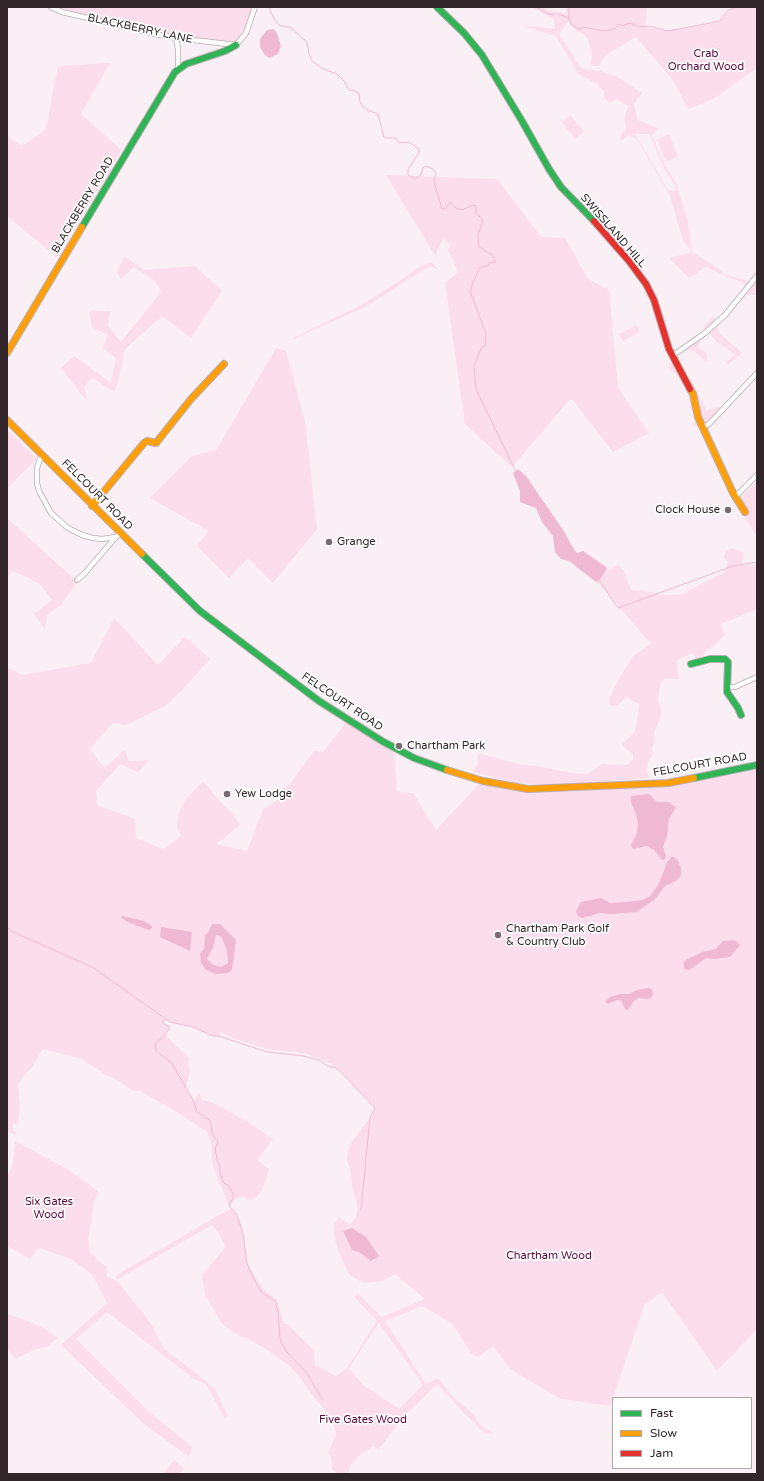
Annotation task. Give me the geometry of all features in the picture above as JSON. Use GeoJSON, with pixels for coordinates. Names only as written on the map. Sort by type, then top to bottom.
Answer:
{"type":"FeatureCollection","features":[{"type":"Feature","properties":{"kind":"street","name":"BLACKBERRY LANE"},"geometry":{"type":"LineString","coordinates":[[50,7],[62,12],[176,38],[236,45]]}},
{"type":"Feature","properties":{"kind":"street"},"geometry":{"type":"LineString","coordinates":[[176,38],[178,68],[193,61],[225,51],[236,45],[246,33],[255,7]]}},
{"type":"Feature","properties":{"kind":"street","name":"SWISSLAND HILL"},"geometry":{"type":"LineString","coordinates":[[437,7],[464,33],[482,55],[561,187],[594,220],[630,261],[646,284],[654,300],[669,349],[693,394],[698,417],[745,512]]}},
{"type":"Feature","properties":{"kind":"street","name":"BLACKBERRY ROAD"},"geometry":{"type":"LineString","coordinates":[[7,353],[168,82],[178,68]]}},
{"type":"Feature","properties":{"kind":"street"},"geometry":{"type":"LineString","coordinates":[[672,356],[705,333],[725,315],[757,276]]}},
{"type":"Feature","properties":{"kind":"street"},"geometry":{"type":"LineString","coordinates":[[92,506],[144,443],[147,441],[156,443],[192,399],[224,364]]}},
{"type":"Feature","properties":{"kind":"street"},"geometry":{"type":"LineString","coordinates":[[703,428],[709,424],[757,373]]}},
{"type":"Feature","properties":{"kind":"street","name":"FELCOURT ROAD"},"geometry":{"type":"LineString","coordinates":[[7,420],[44,456],[118,535],[200,611],[319,701],[382,741],[431,765],[465,776],[505,786],[551,790],[668,783],[757,765]]}},
{"type":"Feature","properties":{"kind":"street"},"geometry":{"type":"LineString","coordinates":[[44,456],[40,459],[37,468],[37,483],[39,491],[51,513],[68,528],[82,535],[102,539],[118,535]]}},
{"type":"Feature","properties":{"kind":"street"},"geometry":{"type":"LineString","coordinates":[[736,496],[757,474]]}},
{"type":"Feature","properties":{"kind":"street"},"geometry":{"type":"LineString","coordinates":[[77,580],[118,535]]}},
{"type":"Feature","properties":{"kind":"street"},"geometry":{"type":"LineString","coordinates":[[690,664],[710,659],[725,659],[728,662],[727,692],[741,715]]}},
{"type":"Feature","properties":{"kind":"street"},"geometry":{"type":"LineString","coordinates":[[727,687],[735,687],[757,678]]}},
{"type":"Feature","properties":{"kind":"green space"},"geometry":{"type":"Polygon","coordinates":[[[51,7],[255,7],[248,26],[236,45],[176,38],[51,7]]]}},
{"type":"Feature","properties":{"kind":"green space","name":"Crab Orchard Wood"},"geometry":{"type":"Polygon","coordinates":[[[532,7],[543,7],[550,11],[565,13],[567,7],[647,7],[645,27],[668,31],[720,22],[727,12],[738,7],[757,7],[757,68],[713,99],[688,109],[673,80],[636,37],[606,55],[599,66],[591,66],[592,54],[588,39],[585,35],[576,30],[568,22],[559,34],[581,68],[600,71],[617,77],[642,93],[634,105],[638,120],[659,129],[652,135],[663,162],[676,183],[688,221],[692,252],[683,240],[670,196],[637,139],[628,135],[621,141],[621,135],[626,128],[624,119],[628,106],[616,99],[610,103],[604,98],[604,91],[597,84],[575,72],[576,69],[556,36],[519,25],[555,29],[554,19],[532,7]],[[635,134],[668,190],[675,191],[675,186],[661,163],[650,134],[635,134]]]}},
{"type":"Feature","properties":{"kind":"green space"},"geometry":{"type":"Polygon","coordinates":[[[110,63],[81,114],[121,150],[112,168],[57,257],[7,216],[7,136],[22,146],[46,129],[58,66],[110,63]]]}},
{"type":"Feature","properties":{"kind":"green space"},"geometry":{"type":"Polygon","coordinates":[[[570,115],[584,132],[575,139],[562,122],[570,115]]]}},
{"type":"Feature","properties":{"kind":"green space"},"geometry":{"type":"Polygon","coordinates":[[[669,134],[678,157],[666,162],[657,139],[669,134]]]}},
{"type":"Feature","properties":{"kind":"green space"},"geometry":{"type":"Polygon","coordinates":[[[386,175],[497,179],[541,237],[565,238],[588,279],[609,290],[618,388],[649,433],[613,452],[571,398],[512,467],[465,424],[445,283],[458,272],[448,251],[450,243],[443,239],[437,251],[436,257],[386,175]]]}},
{"type":"Feature","properties":{"kind":"green space"},"geometry":{"type":"Polygon","coordinates":[[[692,252],[717,267],[724,274],[748,281],[755,282],[757,280],[757,295],[739,295],[747,285],[706,267],[689,278],[670,258],[692,252]]]}},
{"type":"Feature","properties":{"kind":"green space"},"geometry":{"type":"Polygon","coordinates":[[[124,256],[145,270],[195,266],[222,291],[191,338],[162,316],[125,349],[114,392],[92,378],[84,387],[87,401],[61,368],[74,356],[111,383],[116,358],[103,348],[108,335],[92,327],[89,311],[110,311],[108,326],[121,342],[161,292],[154,280],[134,267],[121,279],[117,273],[124,256]]]}},
{"type":"Feature","properties":{"kind":"green space"},"geometry":{"type":"Polygon","coordinates":[[[431,262],[439,270],[430,266],[365,307],[293,339],[363,304],[417,268],[431,262]]]}},
{"type":"Feature","properties":{"kind":"green space"},"geometry":{"type":"Polygon","coordinates":[[[714,317],[719,333],[742,353],[727,365],[726,362],[735,354],[717,342],[703,326],[714,317]]]}},
{"type":"Feature","properties":{"kind":"green space"},"geometry":{"type":"Polygon","coordinates":[[[636,325],[640,332],[623,341],[619,334],[636,325]]]}},
{"type":"Feature","properties":{"kind":"green space"},"geometry":{"type":"Polygon","coordinates":[[[701,338],[698,347],[707,354],[707,363],[693,350],[681,351],[690,341],[701,338]]]}},
{"type":"Feature","properties":{"kind":"green space"},"geometry":{"type":"Polygon","coordinates":[[[276,348],[286,351],[305,422],[317,529],[273,583],[248,558],[229,578],[197,546],[209,531],[150,498],[191,457],[217,449],[276,348]]]}},
{"type":"Feature","properties":{"kind":"green space"},"geometry":{"type":"Polygon","coordinates":[[[672,361],[678,361],[696,389],[706,410],[720,407],[727,411],[722,415],[717,413],[700,429],[692,425],[700,416],[699,410],[690,408],[689,395],[676,373],[668,368],[672,361]]]}},
{"type":"Feature","properties":{"kind":"green space"},"geometry":{"type":"Polygon","coordinates":[[[7,429],[37,459],[7,488],[7,429]]]}},
{"type":"Feature","properties":{"kind":"green space"},"geometry":{"type":"Polygon","coordinates":[[[757,481],[757,537],[736,502],[757,481]]]}},
{"type":"Feature","properties":{"kind":"green space"},"geometry":{"type":"Polygon","coordinates":[[[7,518],[75,580],[74,587],[61,605],[47,615],[45,630],[34,614],[52,600],[40,584],[12,570],[7,579],[7,518]]]}},
{"type":"Feature","properties":{"kind":"green space"},"geometry":{"type":"Polygon","coordinates":[[[733,548],[744,553],[741,566],[757,564],[757,609],[721,624],[725,635],[697,660],[693,653],[677,660],[679,679],[665,678],[662,681],[658,700],[661,711],[660,718],[654,733],[655,739],[652,748],[653,754],[648,762],[647,772],[649,778],[562,785],[517,783],[473,772],[478,764],[478,753],[521,765],[536,766],[571,773],[588,774],[602,764],[626,765],[630,763],[633,759],[633,754],[623,746],[623,743],[634,733],[639,704],[626,697],[618,705],[610,705],[609,701],[617,682],[633,656],[651,644],[595,579],[618,565],[624,571],[631,590],[665,595],[682,594],[725,572],[728,561],[724,558],[726,551],[733,548]]]}},
{"type":"Feature","properties":{"kind":"green space"},"geometry":{"type":"Polygon","coordinates":[[[114,618],[158,665],[185,637],[210,659],[182,690],[165,706],[126,725],[113,723],[90,748],[100,763],[105,767],[125,750],[129,761],[150,760],[138,772],[120,764],[96,791],[97,805],[135,819],[136,838],[163,849],[181,836],[177,828],[178,816],[185,800],[203,781],[230,811],[240,825],[216,844],[247,851],[263,809],[277,801],[314,751],[323,752],[348,720],[392,746],[395,761],[397,791],[413,793],[436,830],[482,781],[528,789],[689,783],[757,770],[757,1329],[717,1371],[662,1292],[645,1304],[610,1406],[561,1399],[510,1369],[493,1346],[478,1357],[471,1353],[453,1324],[424,1307],[420,1307],[385,1321],[426,1384],[437,1379],[440,1380],[452,1396],[473,1414],[479,1424],[494,1434],[484,1432],[440,1387],[436,1385],[406,1414],[378,1450],[374,1446],[361,1454],[351,1464],[348,1474],[338,1474],[332,1469],[331,1456],[328,1453],[336,1435],[333,1420],[329,1414],[316,1400],[291,1367],[269,1351],[226,1327],[221,1322],[205,1295],[202,1275],[225,1248],[218,1232],[212,1225],[118,1279],[115,1276],[231,1208],[236,1214],[243,1234],[247,1263],[264,1290],[277,1300],[284,1324],[287,1324],[314,1350],[315,1365],[336,1376],[347,1368],[377,1321],[354,1297],[358,1294],[382,1317],[425,1299],[395,1274],[382,1281],[365,1283],[358,1280],[349,1274],[339,1253],[334,1236],[334,1225],[339,1217],[350,1225],[356,1217],[358,1208],[347,1160],[348,1151],[352,1142],[375,1108],[332,1064],[304,1053],[267,1049],[232,1038],[222,1032],[219,1036],[213,1036],[193,1027],[170,1022],[164,1018],[163,1023],[170,1027],[165,1035],[188,1058],[190,1072],[186,1087],[194,1102],[199,1093],[203,1100],[211,1102],[243,1119],[273,1139],[257,1160],[269,1169],[262,1190],[255,1198],[250,1200],[242,1197],[235,1199],[229,1205],[213,1166],[211,1140],[206,1131],[140,1091],[133,1091],[82,1059],[43,1049],[31,1069],[24,1075],[18,1084],[20,1108],[17,1125],[13,1124],[13,1131],[16,1132],[16,1135],[7,1131],[7,667],[22,675],[91,663],[114,618]],[[379,1323],[349,1368],[363,1385],[399,1409],[423,1385],[379,1323]]]}},
{"type":"Feature","properties":{"kind":"green space","name":"Six Gates Wood"},"geometry":{"type":"Polygon","coordinates":[[[15,1141],[67,1169],[98,1191],[94,1201],[88,1240],[90,1252],[97,1260],[107,1267],[106,1276],[118,1282],[152,1325],[163,1348],[205,1380],[216,1391],[228,1416],[224,1417],[206,1384],[194,1379],[107,1312],[76,1339],[148,1411],[192,1447],[189,1457],[144,1424],[61,1345],[107,1303],[92,1274],[71,1259],[40,1248],[30,1259],[7,1246],[7,1178],[13,1162],[15,1141]]]}},
{"type":"Feature","properties":{"kind":"green space"},"geometry":{"type":"Polygon","coordinates":[[[7,1314],[26,1320],[47,1330],[58,1338],[48,1346],[34,1350],[15,1359],[7,1349],[7,1314]]]}},
{"type":"Feature","properties":{"kind":"green space"},"geometry":{"type":"Polygon","coordinates":[[[174,1460],[184,1468],[179,1474],[163,1474],[174,1460]]]}},
{"type":"Feature","properties":{"kind":"shaded area"},"geometry":{"type":"Polygon","coordinates":[[[273,29],[277,33],[281,46],[278,54],[269,58],[260,47],[260,39],[267,30],[273,29]]]}},
{"type":"Feature","properties":{"kind":"shaded area"},"geometry":{"type":"Polygon","coordinates":[[[518,469],[526,476],[563,530],[575,551],[577,553],[583,551],[606,567],[607,569],[601,578],[596,582],[569,561],[561,559],[555,552],[553,536],[542,522],[536,508],[520,502],[520,491],[513,473],[518,469]]]}},
{"type":"Feature","properties":{"kind":"shaded area"},"geometry":{"type":"Polygon","coordinates":[[[649,794],[657,802],[668,802],[676,807],[669,819],[667,836],[663,847],[666,856],[665,859],[662,860],[654,850],[647,846],[633,849],[631,845],[637,833],[638,823],[631,802],[631,796],[649,794]]]}},
{"type":"Feature","properties":{"kind":"shaded area"},"geometry":{"type":"Polygon","coordinates":[[[671,857],[674,857],[678,861],[681,868],[681,876],[676,881],[665,886],[654,900],[637,912],[611,914],[600,913],[582,918],[578,916],[576,911],[581,902],[601,898],[610,903],[626,902],[643,900],[650,896],[658,885],[666,864],[671,857]]]}},
{"type":"Feature","properties":{"kind":"shaded area"},"geometry":{"type":"Polygon","coordinates":[[[122,916],[144,921],[152,926],[152,928],[149,930],[132,924],[121,918],[122,916]]]}},
{"type":"Feature","properties":{"kind":"shaded area"},"geometry":{"type":"Polygon","coordinates":[[[212,924],[220,924],[236,940],[232,970],[227,973],[216,974],[206,970],[201,963],[200,954],[204,949],[205,935],[208,933],[212,924]],[[216,935],[213,947],[207,959],[213,965],[221,967],[228,963],[227,950],[221,936],[216,935]]]}},
{"type":"Feature","properties":{"kind":"shaded area"},"geometry":{"type":"Polygon","coordinates":[[[161,927],[192,932],[190,951],[160,937],[161,927]]]}},
{"type":"Feature","properties":{"kind":"shaded area"},"geometry":{"type":"Polygon","coordinates":[[[735,940],[740,945],[730,957],[714,959],[706,958],[691,969],[686,970],[684,968],[684,961],[702,952],[716,949],[723,941],[735,940]]]}},
{"type":"Feature","properties":{"kind":"shaded area"},"geometry":{"type":"Polygon","coordinates":[[[648,988],[652,989],[653,996],[649,999],[638,998],[628,1010],[625,1009],[621,1000],[608,1004],[605,1002],[610,997],[620,994],[629,994],[637,990],[648,988]]]}},
{"type":"Feature","properties":{"kind":"shaded area"},"geometry":{"type":"Polygon","coordinates":[[[352,1228],[366,1237],[379,1256],[371,1261],[359,1252],[352,1250],[343,1231],[352,1228]]]}},
{"type":"Feature","properties":{"kind":"waterway"},"geometry":{"type":"LineString","coordinates":[[269,7],[274,19],[279,25],[291,28],[307,42],[312,61],[323,69],[337,74],[344,81],[349,90],[359,93],[360,102],[363,107],[378,114],[384,137],[396,138],[399,143],[409,142],[419,149],[419,153],[408,169],[408,175],[415,179],[421,175],[423,168],[426,166],[433,169],[436,173],[434,182],[442,209],[446,208],[450,202],[456,208],[462,210],[473,205],[476,206],[476,213],[483,220],[478,235],[479,247],[492,255],[495,260],[495,263],[490,262],[488,265],[479,268],[470,291],[486,334],[485,345],[482,347],[474,366],[476,389],[515,470]]}},
{"type":"Feature","properties":{"kind":"waterway"},"geometry":{"type":"LineString","coordinates":[[536,7],[548,14],[554,15]]}},
{"type":"Feature","properties":{"kind":"waterway"},"geometry":{"type":"LineString","coordinates":[[569,7],[569,19],[572,25],[580,30],[582,27],[604,31],[614,29],[619,24],[622,26],[630,23],[640,27],[649,26],[668,31],[720,21],[727,11],[736,7]]}},
{"type":"Feature","properties":{"kind":"waterway"},"geometry":{"type":"LineString","coordinates":[[558,14],[569,18]]}},
{"type":"Feature","properties":{"kind":"waterway"},"geometry":{"type":"LineString","coordinates":[[599,580],[618,608],[733,566],[757,562]]}},
{"type":"Feature","properties":{"kind":"waterway"},"geometry":{"type":"LineString","coordinates":[[7,927],[11,931],[92,967],[170,1022],[193,1027],[213,1036],[219,1036],[267,1052],[304,1056],[318,1060],[339,1070],[375,1108],[370,1117],[361,1210]]}},
{"type":"Feature","properties":{"kind":"waterway"},"geometry":{"type":"LineString","coordinates":[[164,1019],[163,1023],[170,1027],[165,1035],[155,1044],[156,1051],[171,1062],[194,1102],[197,1112],[208,1119],[211,1123],[212,1133],[218,1142],[215,1149],[220,1166],[220,1173],[223,1182],[229,1186],[234,1196],[229,1205],[239,1221],[243,1234],[247,1263],[261,1292],[275,1301],[278,1311],[280,1339],[286,1351],[306,1372],[323,1400]]}},
{"type":"Feature","properties":{"kind":"traffic: fast"},"geometry":{"type":"LineString","coordinates":[[437,7],[464,33],[482,55],[561,187],[594,221]]}},
{"type":"Feature","properties":{"kind":"traffic: fast"},"geometry":{"type":"LineString","coordinates":[[82,227],[175,72],[186,64],[225,51],[236,45]]}},
{"type":"Feature","properties":{"kind":"traffic: fast"},"geometry":{"type":"LineString","coordinates":[[142,554],[200,611],[319,701],[382,741],[414,758],[447,770]]}},
{"type":"Feature","properties":{"kind":"traffic: fast"},"geometry":{"type":"LineString","coordinates":[[691,664],[710,659],[725,659],[728,662],[727,692],[741,715]]}},
{"type":"Feature","properties":{"kind":"traffic: fast"},"geometry":{"type":"LineString","coordinates":[[694,778],[757,765]]}},
{"type":"Feature","properties":{"kind":"traffic: slow"},"geometry":{"type":"LineString","coordinates":[[7,353],[82,227]]}},
{"type":"Feature","properties":{"kind":"traffic: slow"},"geometry":{"type":"LineString","coordinates":[[92,506],[144,443],[147,441],[156,443],[191,399],[224,364]]}},
{"type":"Feature","properties":{"kind":"traffic: slow"},"geometry":{"type":"LineString","coordinates":[[690,389],[693,394],[698,417],[733,493],[745,512]]}},
{"type":"Feature","properties":{"kind":"traffic: slow"},"geometry":{"type":"LineString","coordinates":[[7,420],[142,554]]}},
{"type":"Feature","properties":{"kind":"traffic: slow"},"geometry":{"type":"LineString","coordinates":[[447,770],[483,781],[528,789],[668,783],[694,778]]}},
{"type":"Feature","properties":{"kind":"traffic: jam"},"geometry":{"type":"LineString","coordinates":[[594,221],[629,261],[646,284],[654,300],[669,349],[690,389]]}},
{"type":"Feature","properties":{"kind":"place","name":"Clock House"},"geometry":{"type":"Point","coordinates":[728,510]}},
{"type":"Feature","properties":{"kind":"place","name":"Grange"},"geometry":{"type":"Point","coordinates":[329,542]}},
{"type":"Feature","properties":{"kind":"place","name":"Chartham Park"},"geometry":{"type":"Point","coordinates":[399,746]}},
{"type":"Feature","properties":{"kind":"place","name":"Yew Lodge"},"geometry":{"type":"Point","coordinates":[227,794]}},
{"type":"Feature","properties":{"kind":"place","name":"Chartham Park Golf & Country Club"},"geometry":{"type":"Point","coordinates":[498,935]}},
{"type":"Feature","properties":{"kind":"park label","name":"Chartham Wood"},"geometry":{"type":"Point","coordinates":[549,1256]}},
{"type":"Feature","properties":{"kind":"park label","name":"Five Gates Wood"},"geometry":{"type":"Point","coordinates":[363,1420]}}]}
